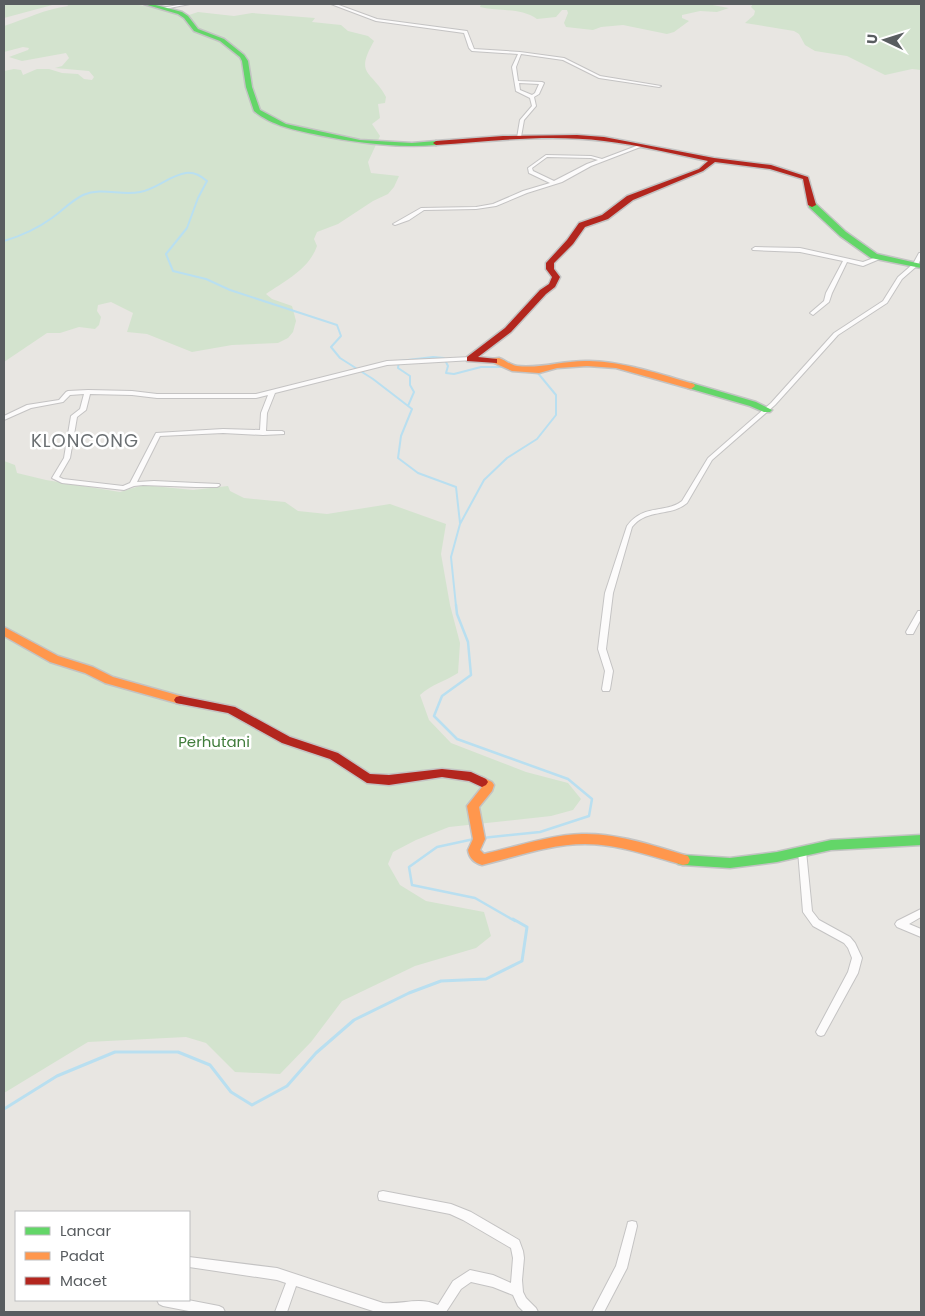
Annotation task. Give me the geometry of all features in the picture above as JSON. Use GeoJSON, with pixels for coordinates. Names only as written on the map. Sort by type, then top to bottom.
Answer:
{"type":"FeatureCollection","features":[{"type":"Feature","properties":{"kind":"street"},"geometry":{"type":"LineString","coordinates":[[147,4],[184,15],[196,30],[222,40],[242,56],[245,61],[249,87],[257,111],[284,126],[355,141],[402,145],[511,138],[592,138],[714,160],[771,167],[806,178],[809,183],[808,198],[811,204],[857,245],[879,258],[918,266]]}},
{"type":"Feature","properties":{"kind":"street"},"geometry":{"type":"LineString","coordinates":[[164,8],[188,4]]}},
{"type":"Feature","properties":{"kind":"street"},"geometry":{"type":"LineString","coordinates":[[332,4],[376,20],[466,32],[470,48],[473,50],[520,53],[564,59],[600,77],[659,86]]}},
{"type":"Feature","properties":{"kind":"street"},"geometry":{"type":"LineString","coordinates":[[518,82],[542,82],[538,94],[532,97],[519,92],[514,67],[520,53]]}},
{"type":"Feature","properties":{"kind":"street"},"geometry":{"type":"LineString","coordinates":[[511,138],[522,120],[534,108],[532,97]]}},
{"type":"Feature","properties":{"kind":"street"},"geometry":{"type":"LineString","coordinates":[[394,224],[407,219],[420,210],[489,206],[554,183],[603,160],[641,146]]}},
{"type":"Feature","properties":{"kind":"street"},"geometry":{"type":"LineString","coordinates":[[554,183],[531,172],[530,168],[546,156],[591,157],[603,160]]}},
{"type":"Feature","properties":{"kind":"street"},"geometry":{"type":"LineString","coordinates":[[470,359],[508,330],[543,292],[552,285],[556,277],[550,269],[550,263],[570,242],[582,225],[605,217],[630,198],[701,170],[714,160]]}},
{"type":"Feature","properties":{"kind":"street"},"geometry":{"type":"LineString","coordinates":[[755,249],[800,250],[866,264],[879,258]]}},
{"type":"Feature","properties":{"kind":"street"},"geometry":{"type":"LineString","coordinates":[[606,689],[609,671],[602,649],[608,593],[631,524],[640,517],[683,504],[689,497],[696,479],[706,464],[767,410],[836,334],[885,302],[900,278],[918,266],[921,254]]}},
{"type":"Feature","properties":{"kind":"street"},"geometry":{"type":"LineString","coordinates":[[813,313],[826,302],[846,260]]}},
{"type":"Feature","properties":{"kind":"street"},"geometry":{"type":"LineString","coordinates":[[4,418],[29,406],[61,401],[68,393],[250,397],[358,369],[405,361],[470,359],[499,361],[512,368],[540,370],[557,365],[587,362],[617,365],[753,404],[767,410]]}},
{"type":"Feature","properties":{"kind":"street"},"geometry":{"type":"LineString","coordinates":[[88,392],[82,410],[74,416],[68,455],[55,478],[62,481],[124,488],[133,484],[157,482],[196,486],[217,484]]}},
{"type":"Feature","properties":{"kind":"street"},"geometry":{"type":"LineString","coordinates":[[263,433],[264,413],[272,392]]}},
{"type":"Feature","properties":{"kind":"street"},"geometry":{"type":"LineString","coordinates":[[133,484],[158,434],[223,431],[282,433]]}},
{"type":"Feature","properties":{"kind":"street"},"geometry":{"type":"LineString","coordinates":[[910,632],[921,612]]}},
{"type":"Feature","properties":{"kind":"street"},"geometry":{"type":"LineString","coordinates":[[4,631],[54,659],[89,670],[109,680],[179,700],[231,710],[260,724],[286,740],[334,756],[367,778],[389,780],[442,773],[481,780],[488,785],[488,788],[473,806],[479,839],[474,850],[475,854],[482,860],[535,847],[582,839],[612,842],[663,856],[704,862],[751,861],[830,845],[921,840]]}},
{"type":"Feature","properties":{"kind":"street"},"geometry":{"type":"LineString","coordinates":[[802,851],[808,912],[816,923],[847,940],[857,958],[854,973],[821,1032]]}},
{"type":"Feature","properties":{"kind":"street"},"geometry":{"type":"LineString","coordinates":[[921,913],[900,924],[921,933]]}},
{"type":"Feature","properties":{"kind":"street"},"geometry":{"type":"LineString","coordinates":[[383,1196],[451,1209],[467,1216],[515,1244],[519,1260],[516,1278],[517,1291],[521,1300],[532,1312]]}},
{"type":"Feature","properties":{"kind":"street"},"geometry":{"type":"LineString","coordinates":[[598,1312],[621,1268],[632,1226]]}},
{"type":"Feature","properties":{"kind":"street"},"geometry":{"type":"LineString","coordinates":[[190,1262],[262,1271],[293,1279],[383,1309],[399,1310],[407,1306],[421,1305],[439,1312],[457,1285],[470,1276],[493,1281],[517,1291]]}},
{"type":"Feature","properties":{"kind":"street"},"geometry":{"type":"LineString","coordinates":[[281,1312],[293,1279]]}},
{"type":"Feature","properties":{"kind":"street"},"geometry":{"type":"LineString","coordinates":[[168,1301],[219,1312]]}},
{"type":"Feature","properties":{"kind":"green space"},"geometry":{"type":"Polygon","coordinates":[[[4,4],[56,4],[4,18],[4,4]]]}},
{"type":"Feature","properties":{"kind":"green space"},"geometry":{"type":"Polygon","coordinates":[[[67,4],[142,5],[183,17],[198,12],[234,16],[252,13],[315,18],[312,22],[341,25],[348,31],[368,36],[374,41],[368,52],[365,67],[386,97],[385,103],[378,104],[380,118],[372,124],[380,136],[368,162],[371,173],[399,176],[388,194],[373,201],[338,224],[317,232],[314,239],[317,246],[308,261],[296,274],[266,294],[272,299],[292,306],[296,321],[293,332],[288,338],[278,343],[232,345],[192,352],[147,334],[127,332],[133,313],[111,302],[98,305],[97,311],[101,317],[99,325],[95,329],[79,327],[60,333],[47,333],[4,362],[4,71],[21,70],[23,75],[37,69],[49,69],[62,73],[78,74],[84,79],[92,80],[94,77],[89,71],[55,68],[62,66],[69,58],[66,53],[22,61],[9,57],[29,48],[23,47],[4,52],[4,26],[43,12],[68,6],[67,4]]]}},
{"type":"Feature","properties":{"kind":"green space"},"geometry":{"type":"Polygon","coordinates":[[[481,4],[707,4],[729,8],[717,12],[700,11],[682,15],[682,18],[689,21],[674,32],[667,34],[623,25],[601,27],[593,30],[566,27],[564,23],[568,13],[567,10],[562,10],[556,17],[537,19],[517,11],[480,7],[481,4]]]}},
{"type":"Feature","properties":{"kind":"green space"},"geometry":{"type":"Polygon","coordinates":[[[753,4],[921,4],[921,70],[912,69],[885,75],[847,56],[815,51],[805,45],[799,34],[794,31],[745,23],[754,15],[755,11],[751,7],[753,4]]]}},
{"type":"Feature","properties":{"kind":"green space","name":"Perhutani"},"geometry":{"type":"Polygon","coordinates":[[[4,461],[15,465],[17,473],[46,480],[120,492],[143,485],[193,490],[228,486],[230,491],[244,498],[285,502],[298,511],[327,514],[390,504],[446,524],[441,554],[450,605],[460,643],[458,673],[429,688],[420,695],[429,720],[451,743],[526,772],[568,783],[581,799],[573,810],[551,816],[449,827],[416,840],[393,852],[388,864],[400,885],[426,901],[484,912],[491,936],[476,948],[415,966],[342,1001],[311,1042],[280,1074],[235,1072],[206,1043],[186,1037],[88,1042],[4,1093],[4,461]]]}},
{"type":"Feature","properties":{"kind":"waterway"},"geometry":{"type":"LineString","coordinates":[[4,241],[41,225],[83,195],[97,192],[140,192],[180,174],[189,173],[200,176],[207,181],[198,198],[187,228],[166,254],[173,271],[206,279],[230,290],[337,325],[341,336],[331,347],[340,358],[373,379],[408,406]]}},
{"type":"Feature","properties":{"kind":"waterway"},"geometry":{"type":"LineString","coordinates":[[408,406],[414,392],[410,385],[410,376],[398,368],[399,361],[433,357],[444,358],[448,366],[446,373],[454,374],[481,367],[508,367]]}},
{"type":"Feature","properties":{"kind":"waterway"},"geometry":{"type":"LineString","coordinates":[[456,606],[451,557],[460,524],[484,480],[507,458],[537,439],[556,415],[556,395],[537,372]]}},
{"type":"Feature","properties":{"kind":"waterway"},"geometry":{"type":"LineString","coordinates":[[408,406],[412,409],[401,436],[398,458],[418,473],[456,487],[460,523]]}},
{"type":"Feature","properties":{"kind":"waterway"},"geometry":{"type":"LineString","coordinates":[[456,605],[457,614],[468,642],[471,675],[442,696],[434,716],[457,739],[568,779],[592,799],[589,816],[540,832],[482,838]]}},
{"type":"Feature","properties":{"kind":"waterway"},"geometry":{"type":"LineString","coordinates":[[474,839],[437,847],[409,867],[412,885],[475,898],[515,921]]}},
{"type":"Feature","properties":{"kind":"waterway"},"geometry":{"type":"LineString","coordinates":[[4,1109],[57,1076],[115,1052],[178,1052],[210,1065],[231,1092],[252,1105],[287,1086],[316,1053],[354,1020],[409,993],[441,981],[486,979],[522,961],[527,927],[513,919]]}},
{"type":"Feature","properties":{"kind":"traffic: fast"},"geometry":{"type":"LineString","coordinates":[[147,4],[180,13],[186,17],[196,30],[222,40],[242,56],[245,61],[249,87],[257,111],[284,126],[360,142],[412,145],[436,143]]}},
{"type":"Feature","properties":{"kind":"traffic: fast"},"geometry":{"type":"LineString","coordinates":[[812,205],[843,234],[874,256],[921,266]]}},
{"type":"Feature","properties":{"kind":"traffic: fast"},"geometry":{"type":"LineString","coordinates":[[691,386],[753,404],[767,410]]}},
{"type":"Feature","properties":{"kind":"traffic: fast"},"geometry":{"type":"LineString","coordinates":[[683,860],[730,863],[777,857],[831,845],[921,840]]}},
{"type":"Feature","properties":{"kind":"traffic: slow"},"geometry":{"type":"LineString","coordinates":[[494,361],[499,361],[512,368],[539,370],[557,365],[587,363],[617,365],[691,386]]}},
{"type":"Feature","properties":{"kind":"traffic: slow"},"geometry":{"type":"LineString","coordinates":[[4,631],[54,659],[89,670],[109,680],[180,700]]}},
{"type":"Feature","properties":{"kind":"traffic: slow"},"geometry":{"type":"LineString","coordinates":[[482,782],[488,785],[488,788],[473,806],[479,839],[474,850],[475,854],[482,860],[547,844],[584,839],[622,843],[683,860]]}},
{"type":"Feature","properties":{"kind":"traffic: jam"},"geometry":{"type":"LineString","coordinates":[[436,143],[503,138],[577,137],[604,139],[714,160],[771,167],[806,178],[812,205]]}},
{"type":"Feature","properties":{"kind":"traffic: jam"},"geometry":{"type":"LineString","coordinates":[[494,361],[470,359],[508,330],[543,292],[552,285],[556,277],[550,269],[550,263],[570,242],[582,225],[605,217],[630,198],[701,170],[714,160]]}},
{"type":"Feature","properties":{"kind":"traffic: jam"},"geometry":{"type":"LineString","coordinates":[[180,700],[231,710],[286,740],[334,756],[367,778],[389,780],[442,773],[471,777],[482,782]]}},
{"type":"Feature","properties":{"kind":"district","name":"KLONCONG"},"geometry":{"type":"Point","coordinates":[85,440]}}]}
